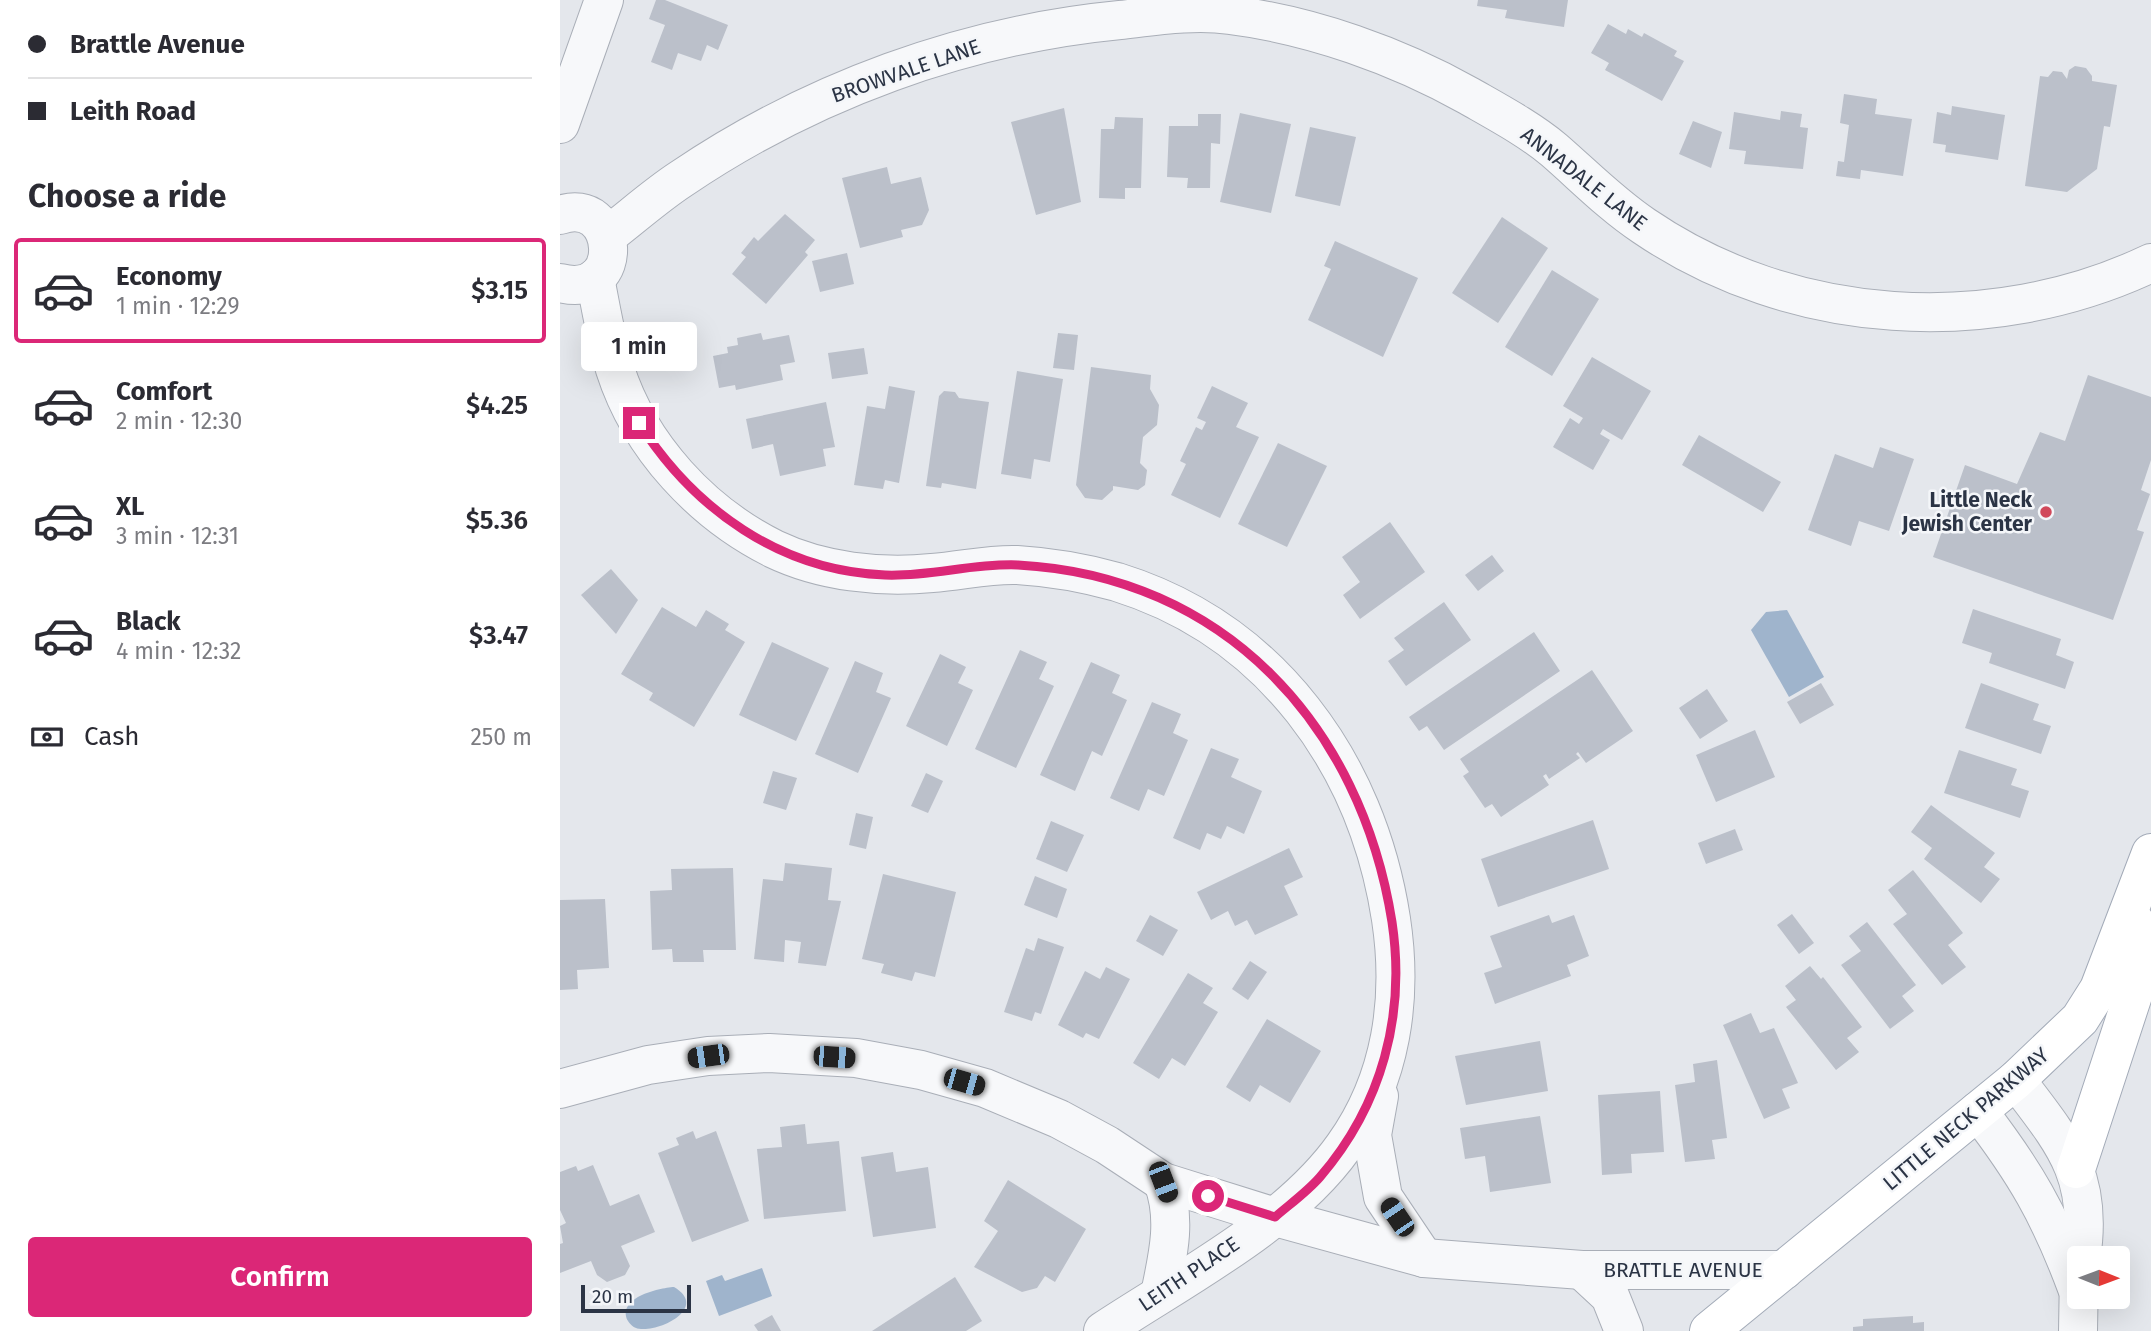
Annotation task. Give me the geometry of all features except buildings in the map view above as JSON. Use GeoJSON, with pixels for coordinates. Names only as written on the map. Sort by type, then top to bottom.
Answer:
{"type":"FeatureCollection","features":[{"type":"Feature","properties":{"kind":"main road","name":"LITTLE NECK PARKWAY"},"geometry":{"type":"LineString","coordinates":[[1709,1331],[2016,1080],[2080,1019],[2099,989],[2135,902],[2151,853]]}},
{"type":"Feature","properties":{"kind":"main road"},"geometry":{"type":"LineString","coordinates":[[2076,1169],[2134,992],[2135,902]]}},
{"type":"Feature","properties":{"kind":"street"},"geometry":{"type":"LineString","coordinates":[[560,124],[604,0]]}},
{"type":"Feature","properties":{"kind":"street","name":"BROWVALE LANE"},"geometry":{"type":"LineString","coordinates":[[607,236],[678,181],[737,144],[808,106],[901,68],[992,41],[1080,24],[1231,7]]}},
{"type":"Feature","properties":{"kind":"street","name":"ANNADALE LANE"},"geometry":{"type":"LineString","coordinates":[[1231,7],[1348,44],[1434,78],[1467,95],[1551,148],[1603,196],[1693,256],[1763,286],[1803,298],[1884,312],[1952,313],[2022,306],[2118,279],[2151,263]]}},
{"type":"Feature","properties":{"kind":"street"},"geometry":{"type":"LineString","coordinates":[[560,215],[579,213],[591,217],[607,236],[609,257],[578,280],[639,423],[659,455],[711,509],[775,549],[824,566],[883,575],[1017,565],[1081,573],[1119,583],[1170,603],[1228,637],[1284,686],[1321,733],[1354,789],[1373,835],[1387,892],[1398,963],[1393,1028],[1383,1067],[1372,1135],[1384,1197],[1424,1258]]}},
{"type":"Feature","properties":{"kind":"street","name":"BRATTLE AVENUE"},"geometry":{"type":"LineString","coordinates":[[560,1089],[648,1065],[708,1056],[769,1053],[856,1058],[922,1070],[985,1088],[1059,1119],[1107,1145],[1163,1182],[1275,1217],[1424,1258],[1582,1270],[1784,1270]]}},
{"type":"Feature","properties":{"kind":"street","name":"LEITH PLACE"},"geometry":{"type":"LineString","coordinates":[[1103,1331],[1275,1217],[1318,1179],[1364,1114],[1383,1067]]}},
{"type":"Feature","properties":{"kind":"street"},"geometry":{"type":"LineString","coordinates":[[2016,1080],[2067,1149],[2076,1169],[2084,1204],[2081,1246]]}},
{"type":"Feature","properties":{"kind":"street"},"geometry":{"type":"LineString","coordinates":[[1978,1111],[2032,1184],[2067,1254]]}},
{"type":"Feature","properties":{"kind":"street"},"geometry":{"type":"LineString","coordinates":[[1160,1294],[1171,1227],[1171,1203],[1163,1182]]}},
{"type":"Feature","properties":{"kind":"street","name":"BRATTLE AVENUE"},"geometry":{"type":"LineString","coordinates":[[1582,1270],[1610,1296],[1624,1331]]}},
{"type":"Feature","properties":{"kind":"street"},"geometry":{"type":"LineString","coordinates":[[2078,1309],[2078,1331]]}},
{"type":"Feature","properties":{"kind":"water"},"geometry":{"type":"Polygon","coordinates":[[[1787,610],[1824,677],[1789,697],[1751,630],[1766,612],[1787,610]]]}},
{"type":"Feature","properties":{"kind":"water"},"geometry":{"type":"Polygon","coordinates":[[[762,1268],[772,1296],[719,1316],[706,1281],[722,1275],[725,1281],[762,1268]]]}},
{"type":"Feature","properties":{"kind":"water"},"geometry":{"type":"Polygon","coordinates":[[[674,1287],[686,1302],[679,1316],[650,1329],[637,1328],[629,1323],[626,1313],[633,1300],[649,1292],[674,1287]]]}},
{"type":"Feature","properties":{"kind":"place","name":"Little Neck Jewish Center"},"geometry":{"type":"Point","coordinates":[2046,512]}},
{"type":"Feature","properties":{"kind":"route"},"geometry":{"type":"LineString","coordinates":[[639,423],[659,455],[711,509],[775,549],[824,566],[883,575],[1017,565],[1081,573],[1119,583],[1170,603],[1228,637],[1284,686],[1321,733],[1354,789],[1373,835],[1387,892],[1398,963],[1393,1028],[1383,1067],[1364,1114],[1318,1179],[1275,1217],[1208,1196]]}}]}
